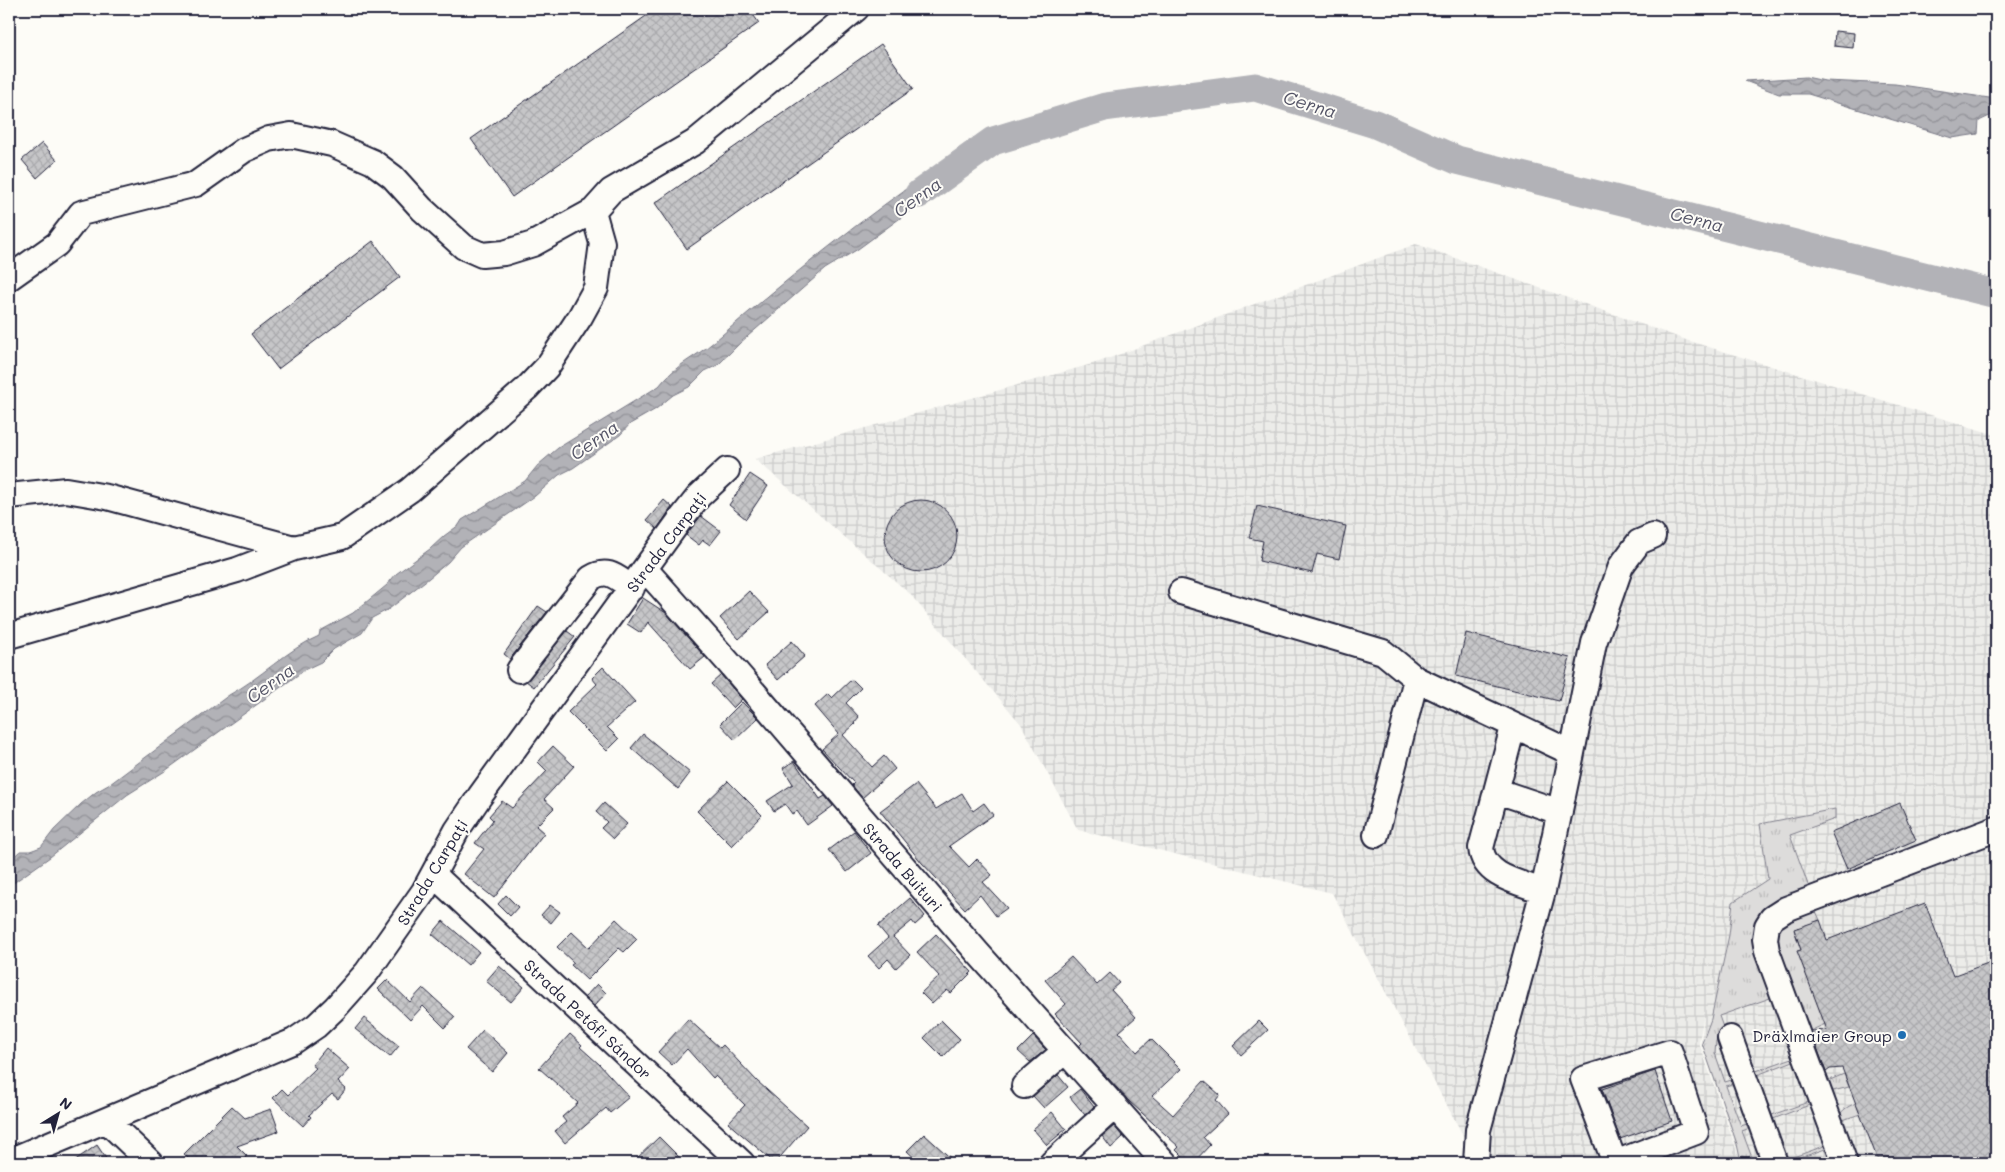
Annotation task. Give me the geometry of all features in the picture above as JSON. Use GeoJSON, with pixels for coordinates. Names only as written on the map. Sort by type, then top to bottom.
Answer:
{"type":"FeatureCollection","features":[{"type":"Feature","properties":{"kind":"street"},"geometry":{"type":"LineString","coordinates":[[9,278],[58,244],[81,213],[196,184],[244,150],[268,139],[291,135],[332,144],[373,162],[394,177],[422,209],[464,247],[482,256],[504,253],[533,244],[593,211],[611,191],[695,142],[856,9]]}},
{"type":"Feature","properties":{"kind":"street"},"geometry":{"type":"LineString","coordinates":[[9,636],[238,570],[294,548],[342,537],[410,490],[527,388],[547,367],[580,317],[596,288],[602,243],[593,211]]}},
{"type":"Feature","properties":{"kind":"street","name":"Strada Carpați"},"geometry":{"type":"LineString","coordinates":[[9,1161],[294,1041],[316,1026],[350,993],[367,972],[434,874],[457,830],[480,796],[698,496],[727,470]]}},
{"type":"Feature","properties":{"kind":"street"},"geometry":{"type":"LineString","coordinates":[[9,496],[66,490],[99,496],[294,548]]}},
{"type":"Feature","properties":{"kind":"street"},"geometry":{"type":"LineString","coordinates":[[1476,1163],[1478,1130],[1543,891],[1594,643],[1621,566],[1639,542],[1653,536]]}},
{"type":"Feature","properties":{"kind":"street","name":"Strada Buituri"},"geometry":{"type":"LineString","coordinates":[[518,670],[591,578],[598,573],[606,572],[613,575],[638,578],[728,662],[891,853],[1165,1163]]}},
{"type":"Feature","properties":{"kind":"street"},"geometry":{"type":"LineString","coordinates":[[1182,592],[1384,652],[1416,679],[1572,754]]}},
{"type":"Feature","properties":{"kind":"street"},"geometry":{"type":"LineString","coordinates":[[1376,835],[1416,679]]}},
{"type":"Feature","properties":{"kind":"street"},"geometry":{"type":"LineString","coordinates":[[1513,727],[1481,848],[1482,858],[1498,874],[1543,891]]}},
{"type":"Feature","properties":{"kind":"street"},"geometry":{"type":"LineString","coordinates":[[1497,791],[1560,812]]}},
{"type":"Feature","properties":{"kind":"street"},"geometry":{"type":"LineString","coordinates":[[1845,1163],[1767,951],[1765,939],[1767,926],[1778,914],[1801,902],[1996,829]]}},
{"type":"Feature","properties":{"kind":"street","name":"Strada Petőfi Sándor"},"geometry":{"type":"LineString","coordinates":[[434,874],[742,1163]]}},
{"type":"Feature","properties":{"kind":"street"},"geometry":{"type":"LineString","coordinates":[[1730,1038],[1775,1163]]}},
{"type":"Feature","properties":{"kind":"street"},"geometry":{"type":"LineString","coordinates":[[1024,1086],[1065,1051]]}},
{"type":"Feature","properties":{"kind":"street"},"geometry":{"type":"LineString","coordinates":[[1670,1052],[1696,1132],[1614,1163],[1584,1080],[1670,1052]]}},
{"type":"Feature","properties":{"kind":"street"},"geometry":{"type":"LineString","coordinates":[[1052,1163],[1115,1106]]}},
{"type":"Feature","properties":{"kind":"street"},"geometry":{"type":"LineString","coordinates":[[107,1121],[151,1163]]}},
{"type":"Feature","properties":{"kind":"shaded area"},"geometry":{"type":"Polygon","coordinates":[[[1416,244],[1686,340],[1996,435],[1996,1163],[1742,1163],[1701,1042],[1704,1014],[1699,1042],[1741,1163],[1463,1163],[1464,1137],[1332,893],[1078,830],[1021,724],[909,593],[755,459],[1099,362],[1416,244]]]}},
{"type":"Feature","properties":{"kind":"green space"},"geometry":{"type":"Polygon","coordinates":[[[1835,809],[1835,819],[1790,835],[1811,893],[1765,912],[1828,1148],[1785,1163],[1780,1150],[1784,1148],[1788,1159],[1827,1145],[1812,1104],[1773,1119],[1777,1131],[1773,1132],[1764,1106],[1768,1104],[1772,1115],[1811,1101],[1796,1060],[1757,1075],[1761,1087],[1757,1088],[1747,1062],[1751,1060],[1756,1071],[1795,1057],[1773,997],[1719,1016],[1724,1030],[1716,1041],[1715,1053],[1725,1082],[1738,1078],[1739,1081],[1726,1086],[1741,1126],[1753,1122],[1755,1126],[1742,1131],[1754,1163],[1741,1163],[1737,1144],[1702,1043],[1711,1019],[1729,935],[1733,902],[1768,879],[1760,824],[1835,809]]]}},
{"type":"Feature","properties":{"kind":"green space"},"geometry":{"type":"Polygon","coordinates":[[[1815,909],[1820,920],[1794,930],[1801,950],[1798,951],[1825,1024],[1804,1034],[1772,937],[1776,926],[1815,909]]]}},
{"type":"Feature","properties":{"kind":"green space"},"geometry":{"type":"Polygon","coordinates":[[[1844,1074],[1849,1087],[1833,1091],[1823,1083],[1844,1074]]]}},
{"type":"Feature","properties":{"kind":"green space"},"geometry":{"type":"Polygon","coordinates":[[[1856,1103],[1860,1114],[1840,1121],[1842,1112],[1856,1103]]]}},
{"type":"Feature","properties":{"kind":"water"},"geometry":{"type":"Polygon","coordinates":[[[1806,77],[1825,81],[1895,84],[1996,99],[1996,113],[1979,121],[1978,134],[1952,138],[1808,94],[1779,94],[1745,81],[1806,77]]]}},
{"type":"Feature","properties":{"kind":"water"},"geometry":{"type":"Polygon","coordinates":[[[946,161],[955,178],[858,249],[825,269],[740,343],[718,365],[705,371],[689,387],[673,395],[656,409],[630,424],[620,435],[573,468],[559,475],[535,496],[461,547],[448,562],[429,578],[389,609],[372,618],[362,633],[334,649],[321,662],[306,669],[165,771],[127,795],[50,857],[9,886],[9,861],[20,851],[30,851],[41,847],[54,830],[96,792],[110,784],[284,656],[319,636],[320,631],[353,613],[387,585],[396,574],[459,525],[462,520],[525,481],[538,465],[558,448],[659,386],[672,372],[708,347],[828,248],[886,203],[946,161]]]}},
{"type":"Feature","properties":{"kind":"building"},"geometry":{"type":"Polygon","coordinates":[[[656,9],[749,9],[759,23],[512,197],[471,139],[656,9]]]}},
{"type":"Feature","properties":{"kind":"building"},"geometry":{"type":"Polygon","coordinates":[[[1835,31],[1854,33],[1853,48],[1834,46],[1835,31]]]}},
{"type":"Feature","properties":{"kind":"building"},"geometry":{"type":"Polygon","coordinates":[[[881,44],[913,89],[687,249],[655,203],[881,44]]]}},
{"type":"Feature","properties":{"kind":"building"},"geometry":{"type":"Polygon","coordinates":[[[42,143],[57,160],[37,178],[22,160],[42,143]]]}},
{"type":"Feature","properties":{"kind":"building"},"geometry":{"type":"Polygon","coordinates":[[[373,241],[400,277],[278,369],[251,334],[373,241]]]}},
{"type":"Feature","properties":{"kind":"building"},"geometry":{"type":"Polygon","coordinates":[[[750,474],[768,486],[746,519],[729,505],[750,474]]]}},
{"type":"Feature","properties":{"kind":"building"},"geometry":{"type":"Polygon","coordinates":[[[664,500],[672,507],[657,529],[647,520],[664,500]]]}},
{"type":"Feature","properties":{"kind":"building"},"geometry":{"type":"Polygon","coordinates":[[[921,500],[941,506],[951,516],[957,536],[951,556],[941,566],[921,572],[901,566],[891,556],[885,536],[891,516],[901,506],[921,500]]]}},
{"type":"Feature","properties":{"kind":"building"},"geometry":{"type":"Polygon","coordinates":[[[1257,506],[1346,526],[1339,559],[1317,554],[1312,573],[1259,561],[1263,541],[1249,538],[1257,506]]]}},
{"type":"Feature","properties":{"kind":"building"},"geometry":{"type":"Polygon","coordinates":[[[701,516],[721,531],[710,545],[703,540],[699,545],[686,535],[701,516]]]}},
{"type":"Feature","properties":{"kind":"building"},"geometry":{"type":"Polygon","coordinates":[[[749,591],[769,612],[739,639],[720,618],[749,591]]]}},
{"type":"Feature","properties":{"kind":"building"},"geometry":{"type":"Polygon","coordinates":[[[643,598],[666,613],[705,657],[690,669],[648,622],[641,633],[627,624],[643,598]]]}},
{"type":"Feature","properties":{"kind":"building"},"geometry":{"type":"Polygon","coordinates":[[[538,606],[547,612],[510,659],[504,654],[538,606]]]}},
{"type":"Feature","properties":{"kind":"building"},"geometry":{"type":"Polygon","coordinates":[[[567,631],[575,637],[534,687],[526,681],[567,631]]]}},
{"type":"Feature","properties":{"kind":"building"},"geometry":{"type":"Polygon","coordinates":[[[1466,633],[1570,658],[1559,701],[1456,676],[1466,633]]]}},
{"type":"Feature","properties":{"kind":"building"},"geometry":{"type":"Polygon","coordinates":[[[792,641],[805,656],[778,680],[765,665],[792,641]]]}},
{"type":"Feature","properties":{"kind":"building"},"geometry":{"type":"Polygon","coordinates":[[[603,667],[635,702],[607,727],[619,739],[607,751],[568,712],[597,684],[592,678],[603,667]]]}},
{"type":"Feature","properties":{"kind":"building"},"geometry":{"type":"Polygon","coordinates":[[[721,675],[742,699],[733,708],[711,684],[721,675]]]}},
{"type":"Feature","properties":{"kind":"building"},"geometry":{"type":"Polygon","coordinates":[[[852,679],[861,688],[846,703],[859,717],[855,724],[843,735],[872,767],[884,756],[895,769],[862,798],[852,785],[854,783],[822,749],[839,734],[815,706],[828,694],[832,698],[852,679]]]}},
{"type":"Feature","properties":{"kind":"building"},"geometry":{"type":"Polygon","coordinates":[[[742,702],[758,718],[735,740],[720,724],[742,702]]]}},
{"type":"Feature","properties":{"kind":"building"},"geometry":{"type":"Polygon","coordinates":[[[643,734],[690,773],[678,789],[631,748],[643,734]]]}},
{"type":"Feature","properties":{"kind":"building"},"geometry":{"type":"Polygon","coordinates":[[[553,746],[574,766],[544,799],[554,808],[536,826],[544,833],[494,898],[464,874],[484,849],[475,843],[493,820],[489,816],[502,801],[512,808],[547,771],[538,762],[553,746]]]}},
{"type":"Feature","properties":{"kind":"building"},"geometry":{"type":"Polygon","coordinates":[[[794,761],[820,799],[825,796],[833,806],[807,825],[797,811],[792,814],[785,804],[774,811],[767,801],[793,784],[783,768],[794,761]]]}},
{"type":"Feature","properties":{"kind":"building"},"geometry":{"type":"Polygon","coordinates":[[[728,781],[762,815],[732,846],[697,811],[728,781]]]}},
{"type":"Feature","properties":{"kind":"building"},"geometry":{"type":"Polygon","coordinates":[[[916,784],[936,809],[962,793],[973,811],[984,803],[993,815],[949,846],[969,867],[977,859],[992,875],[983,882],[1007,908],[996,916],[980,895],[965,909],[922,863],[880,811],[916,784]]]}},
{"type":"Feature","properties":{"kind":"building"},"geometry":{"type":"Polygon","coordinates":[[[604,803],[627,824],[613,839],[601,828],[607,822],[596,812],[604,803]]]}},
{"type":"Feature","properties":{"kind":"building"},"geometry":{"type":"Polygon","coordinates":[[[1900,803],[1916,840],[1847,869],[1831,832],[1900,803]]]}},
{"type":"Feature","properties":{"kind":"building"},"geometry":{"type":"Polygon","coordinates":[[[854,831],[871,853],[847,872],[829,850],[854,831]]]}},
{"type":"Feature","properties":{"kind":"building"},"geometry":{"type":"Polygon","coordinates":[[[506,895],[518,907],[510,916],[498,904],[506,895]]]}},
{"type":"Feature","properties":{"kind":"building"},"geometry":{"type":"Polygon","coordinates":[[[910,898],[925,916],[915,925],[912,921],[893,937],[910,955],[896,968],[888,959],[879,968],[868,956],[888,938],[878,926],[910,898]]]}},
{"type":"Feature","properties":{"kind":"building","name":"Dräxlmaier Group"},"geometry":{"type":"Polygon","coordinates":[[[1925,903],[1953,976],[1996,960],[1996,1163],[1879,1163],[1842,1068],[1830,1069],[1826,1072],[1811,1031],[1827,1030],[1797,951],[1801,950],[1794,929],[1820,920],[1827,940],[1925,903]]]}},
{"type":"Feature","properties":{"kind":"building"},"geometry":{"type":"Polygon","coordinates":[[[550,905],[560,912],[551,923],[541,915],[550,905]]]}},
{"type":"Feature","properties":{"kind":"building"},"geometry":{"type":"Polygon","coordinates":[[[616,919],[637,939],[624,952],[619,948],[587,980],[571,965],[574,963],[557,947],[572,932],[589,948],[616,919]]]}},
{"type":"Feature","properties":{"kind":"building"},"geometry":{"type":"Polygon","coordinates":[[[443,921],[479,952],[468,965],[432,934],[443,921]]]}},
{"type":"Feature","properties":{"kind":"building"},"geometry":{"type":"Polygon","coordinates":[[[936,934],[972,972],[951,993],[947,990],[932,1004],[921,993],[939,976],[917,952],[936,934]]]}},
{"type":"Feature","properties":{"kind":"building"},"geometry":{"type":"Polygon","coordinates":[[[1071,957],[1097,985],[1110,973],[1119,983],[1111,990],[1136,1017],[1119,1032],[1137,1052],[1151,1039],[1181,1069],[1152,1096],[1173,1115],[1204,1081],[1220,1095],[1216,1100],[1228,1114],[1203,1137],[1210,1145],[1193,1163],[1189,1163],[1176,1150],[1179,1147],[1129,1101],[1079,1046],[1082,1043],[1055,1014],[1066,1004],[1045,980],[1071,957]]]}},
{"type":"Feature","properties":{"kind":"building"},"geometry":{"type":"Polygon","coordinates":[[[499,966],[524,987],[511,1002],[486,981],[499,966]]]}},
{"type":"Feature","properties":{"kind":"building"},"geometry":{"type":"Polygon","coordinates":[[[387,980],[410,1002],[423,988],[455,1017],[445,1028],[423,1006],[410,1020],[378,989],[387,980]]]}},
{"type":"Feature","properties":{"kind":"building"},"geometry":{"type":"Polygon","coordinates":[[[597,984],[606,993],[594,1006],[585,997],[597,984]]]}},
{"type":"Feature","properties":{"kind":"building"},"geometry":{"type":"Polygon","coordinates":[[[364,1018],[399,1046],[390,1057],[355,1029],[364,1018]]]}},
{"type":"Feature","properties":{"kind":"building"},"geometry":{"type":"Polygon","coordinates":[[[688,1019],[720,1048],[723,1045],[757,1081],[807,1126],[775,1163],[728,1123],[745,1105],[715,1076],[713,1078],[687,1049],[672,1065],[658,1052],[688,1019]]]}},
{"type":"Feature","properties":{"kind":"building"},"geometry":{"type":"Polygon","coordinates":[[[941,1020],[960,1039],[943,1057],[924,1038],[941,1020]]]}},
{"type":"Feature","properties":{"kind":"building"},"geometry":{"type":"Polygon","coordinates":[[[1259,1021],[1268,1030],[1241,1055],[1233,1046],[1259,1021]]]}},
{"type":"Feature","properties":{"kind":"building"},"geometry":{"type":"Polygon","coordinates":[[[483,1030],[508,1053],[492,1072],[466,1049],[483,1030]]]}},
{"type":"Feature","properties":{"kind":"building"},"geometry":{"type":"Polygon","coordinates":[[[570,1034],[582,1045],[580,1047],[599,1064],[629,1097],[610,1113],[606,1108],[565,1143],[555,1131],[566,1122],[562,1117],[578,1103],[539,1068],[570,1034]]]}},
{"type":"Feature","properties":{"kind":"building"},"geometry":{"type":"Polygon","coordinates":[[[1033,1036],[1046,1050],[1030,1062],[1018,1051],[1033,1036]]]}},
{"type":"Feature","properties":{"kind":"building"},"geometry":{"type":"Polygon","coordinates":[[[326,1048],[350,1069],[338,1082],[346,1089],[338,1099],[332,1094],[309,1115],[311,1117],[303,1126],[273,1098],[282,1089],[288,1095],[316,1068],[312,1065],[326,1048]]]}},
{"type":"Feature","properties":{"kind":"building"},"geometry":{"type":"Polygon","coordinates":[[[1655,1071],[1672,1121],[1620,1139],[1602,1089],[1655,1071]]]}},
{"type":"Feature","properties":{"kind":"building"},"geometry":{"type":"Polygon","coordinates":[[[1058,1075],[1068,1087],[1044,1108],[1033,1096],[1058,1075]]]}},
{"type":"Feature","properties":{"kind":"building"},"geometry":{"type":"Polygon","coordinates":[[[1080,1089],[1094,1107],[1085,1115],[1070,1097],[1080,1089]]]}},
{"type":"Feature","properties":{"kind":"building"},"geometry":{"type":"Polygon","coordinates":[[[232,1106],[245,1118],[271,1109],[279,1131],[237,1146],[247,1156],[240,1163],[193,1163],[184,1154],[232,1106]]]}},
{"type":"Feature","properties":{"kind":"building"},"geometry":{"type":"Polygon","coordinates":[[[1052,1112],[1066,1129],[1047,1145],[1033,1129],[1052,1112]]]}},
{"type":"Feature","properties":{"kind":"building"},"geometry":{"type":"Polygon","coordinates":[[[1114,1126],[1123,1137],[1111,1148],[1102,1136],[1114,1126]]]}},
{"type":"Feature","properties":{"kind":"building"},"geometry":{"type":"Polygon","coordinates":[[[924,1134],[956,1163],[920,1163],[907,1151],[924,1134]]]}},
{"type":"Feature","properties":{"kind":"building"},"geometry":{"type":"Polygon","coordinates":[[[659,1137],[685,1163],[632,1163],[659,1137]]]}},
{"type":"Feature","properties":{"kind":"building"},"geometry":{"type":"Polygon","coordinates":[[[97,1145],[109,1163],[71,1163],[97,1145]]]}},
{"type":"Feature","properties":{"kind":"waterway","name":"Cerna"},"geometry":{"type":"LineString","coordinates":[[919,194],[993,141],[1105,107],[1255,87],[1375,124],[1457,160],[1996,294]]}},
{"type":"Feature","properties":{"kind":"place","name":"Dräxlmaier Group"},"geometry":{"type":"Point","coordinates":[1902,1035]}}]}
